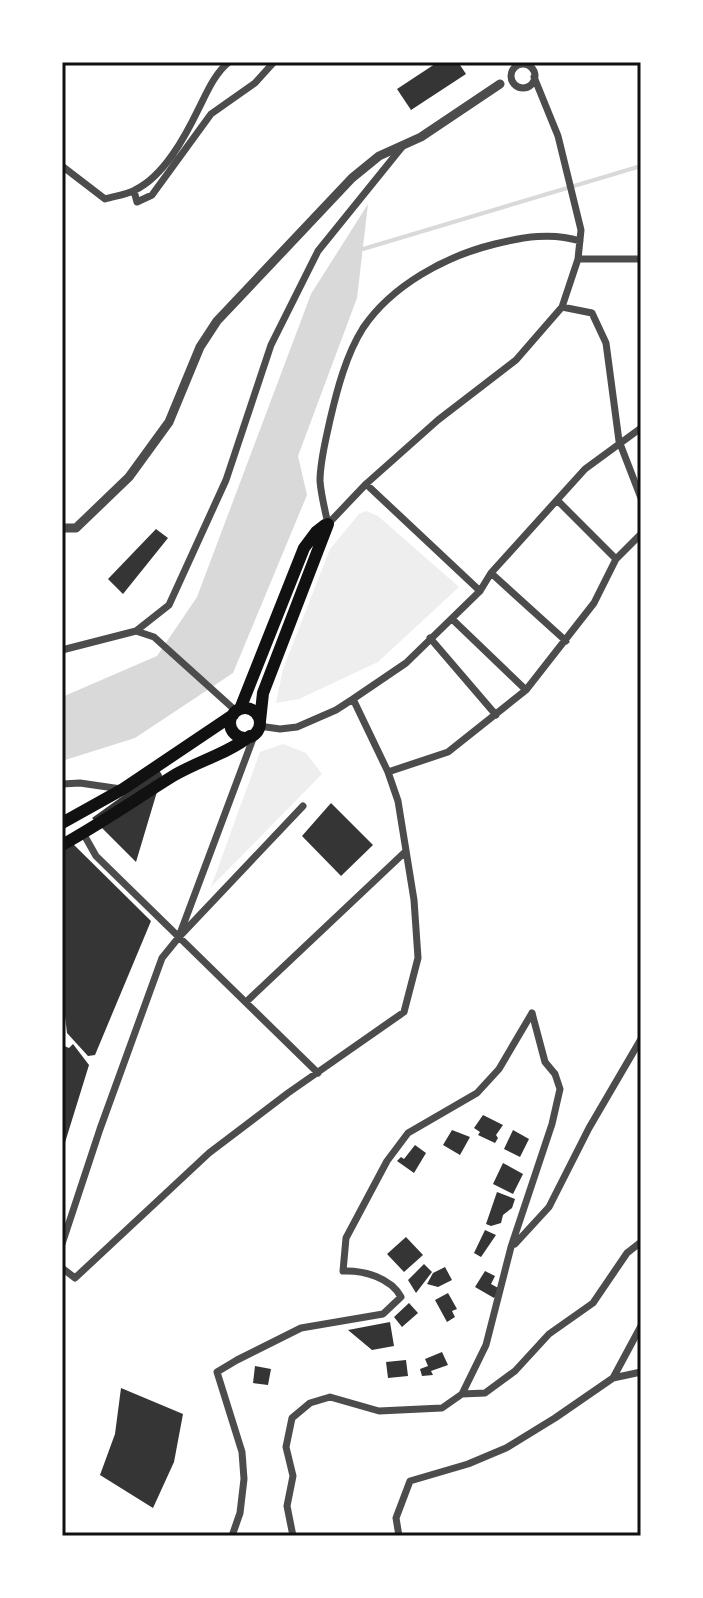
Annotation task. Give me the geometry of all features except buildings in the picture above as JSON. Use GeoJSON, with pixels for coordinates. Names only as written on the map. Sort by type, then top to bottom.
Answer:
{"type":"FeatureCollection","features":[{"type":"Feature","properties":{"kind":"highway"},"geometry":{"type":"LineString","coordinates":[[256,729],[241,737],[234,732],[231,724],[304,548],[316,532],[328,524]]}},
{"type":"Feature","properties":{"kind":"highway"},"geometry":{"type":"LineString","coordinates":[[62,845],[174,776],[234,748],[256,729],[263,693],[328,524]]}},
{"type":"Feature","properties":{"kind":"highway"},"geometry":{"type":"LineString","coordinates":[[62,823],[123,789],[236,712],[253,710],[256,729]]}},
{"type":"Feature","properties":{"kind":"street"},"geometry":{"type":"LineString","coordinates":[[62,166],[105,199],[134,191],[152,178],[168,159],[188,131],[209,87],[229,62]]}},
{"type":"Feature","properties":{"kind":"street"},"geometry":{"type":"LineString","coordinates":[[134,191],[137,202],[152,195],[211,114],[255,83],[274,62]]}},
{"type":"Feature","properties":{"kind":"street"},"geometry":{"type":"LineString","coordinates":[[62,528],[76,528],[129,477],[169,422],[200,347],[217,321],[352,178],[379,156],[421,137],[500,84],[517,65],[525,63],[533,70],[540,96],[558,136],[581,230],[578,259],[562,307],[516,360],[438,420],[366,484],[328,524]]}},
{"type":"Feature","properties":{"kind":"street"},"geometry":{"type":"LineString","coordinates":[[512,71],[511,78],[518,86],[540,96]]}},
{"type":"Feature","properties":{"kind":"street"},"geometry":{"type":"LineString","coordinates":[[500,84],[529,86],[534,77]]}},
{"type":"Feature","properties":{"kind":"street"},"geometry":{"type":"LineString","coordinates":[[62,650],[136,631],[169,605],[226,480],[271,345],[318,251],[402,147]]}},
{"type":"Feature","properties":{"kind":"street"},"geometry":{"type":"LineString","coordinates":[[328,524],[320,480],[339,383],[363,329],[393,295],[431,268],[478,248],[524,237],[580,241]]}},
{"type":"Feature","properties":{"kind":"street"},"geometry":{"type":"LineString","coordinates":[[578,259],[641,259]]}},
{"type":"Feature","properties":{"kind":"street"},"geometry":{"type":"LineString","coordinates":[[562,307],[592,313],[606,343],[619,441],[641,498]]}},
{"type":"Feature","properties":{"kind":"street"},"geometry":{"type":"LineString","coordinates":[[179,937],[256,729],[297,727],[336,710],[406,663],[480,591],[491,573],[585,469],[619,441],[641,428]]}},
{"type":"Feature","properties":{"kind":"street"},"geometry":{"type":"LineString","coordinates":[[366,484],[480,591]]}},
{"type":"Feature","properties":{"kind":"street"},"geometry":{"type":"LineString","coordinates":[[558,501],[616,559]]}},
{"type":"Feature","properties":{"kind":"street"},"geometry":{"type":"LineString","coordinates":[[388,772],[448,752],[526,690],[594,603],[616,559],[641,534]]}},
{"type":"Feature","properties":{"kind":"street"},"geometry":{"type":"LineString","coordinates":[[491,573],[566,641]]}},
{"type":"Feature","properties":{"kind":"street"},"geometry":{"type":"LineString","coordinates":[[452,619],[526,690]]}},
{"type":"Feature","properties":{"kind":"street"},"geometry":{"type":"LineString","coordinates":[[136,631],[154,637],[236,712]]}},
{"type":"Feature","properties":{"kind":"street"},"geometry":{"type":"LineString","coordinates":[[430,638],[496,715]]}},
{"type":"Feature","properties":{"kind":"street"},"geometry":{"type":"LineString","coordinates":[[62,1268],[75,1278],[209,1153],[404,1012],[418,958],[414,900],[398,801],[388,772],[353,699]]}},
{"type":"Feature","properties":{"kind":"street"},"geometry":{"type":"LineString","coordinates":[[62,784],[80,783],[123,789]]}},
{"type":"Feature","properties":{"kind":"street"},"geometry":{"type":"LineString","coordinates":[[62,1244],[162,958],[303,806]]}},
{"type":"Feature","properties":{"kind":"street"},"geometry":{"type":"LineString","coordinates":[[83,833],[96,856],[318,1073]]}},
{"type":"Feature","properties":{"kind":"street"},"geometry":{"type":"LineString","coordinates":[[246,1002],[405,852]]}},
{"type":"Feature","properties":{"kind":"street"},"geometry":{"type":"LineString","coordinates":[[232,1536],[240,1513],[244,1479],[242,1452],[217,1372],[301,1328],[383,1314],[401,1297],[396,1286],[360,1270],[343,1271],[346,1238],[387,1161],[408,1133],[477,1093],[499,1069],[532,1013],[545,1062],[555,1074],[560,1089],[552,1124],[511,1247],[486,1345],[462,1394],[442,1408],[379,1411],[330,1397],[310,1403],[292,1418],[286,1447],[293,1476],[287,1506],[293,1536]]}},
{"type":"Feature","properties":{"kind":"street"},"geometry":{"type":"LineString","coordinates":[[511,1247],[549,1207],[589,1128],[641,1039]]}},
{"type":"Feature","properties":{"kind":"street"},"geometry":{"type":"LineString","coordinates":[[462,1394],[485,1393],[515,1371],[549,1334],[593,1303],[627,1253],[641,1242]]}},
{"type":"Feature","properties":{"kind":"street"},"geometry":{"type":"LineString","coordinates":[[613,1378],[641,1326]]}},
{"type":"Feature","properties":{"kind":"street"},"geometry":{"type":"LineString","coordinates":[[399,1536],[396,1518],[410,1481],[468,1464],[506,1448],[613,1378],[641,1372]]}},
{"type":"Feature","properties":{"kind":"shaded area"},"geometry":{"type":"Polygon","coordinates":[[[368,204],[357,298],[298,456],[307,495],[233,673],[135,738],[62,761],[62,697],[157,656],[197,597],[311,294],[368,204]]]}},
{"type":"Feature","properties":{"kind":"shaded area"},"geometry":{"type":"Polygon","coordinates":[[[366,511],[378,516],[459,587],[378,662],[299,699],[276,703],[283,669],[330,549],[359,514],[366,511]]]}},
{"type":"Feature","properties":{"kind":"shaded area"},"geometry":{"type":"Polygon","coordinates":[[[283,744],[306,753],[322,774],[211,887],[260,752],[283,744]]]}},
{"type":"Feature","properties":{"kind":"waterway"},"geometry":{"type":"LineString","coordinates":[[363,249],[641,166]]}}]}
